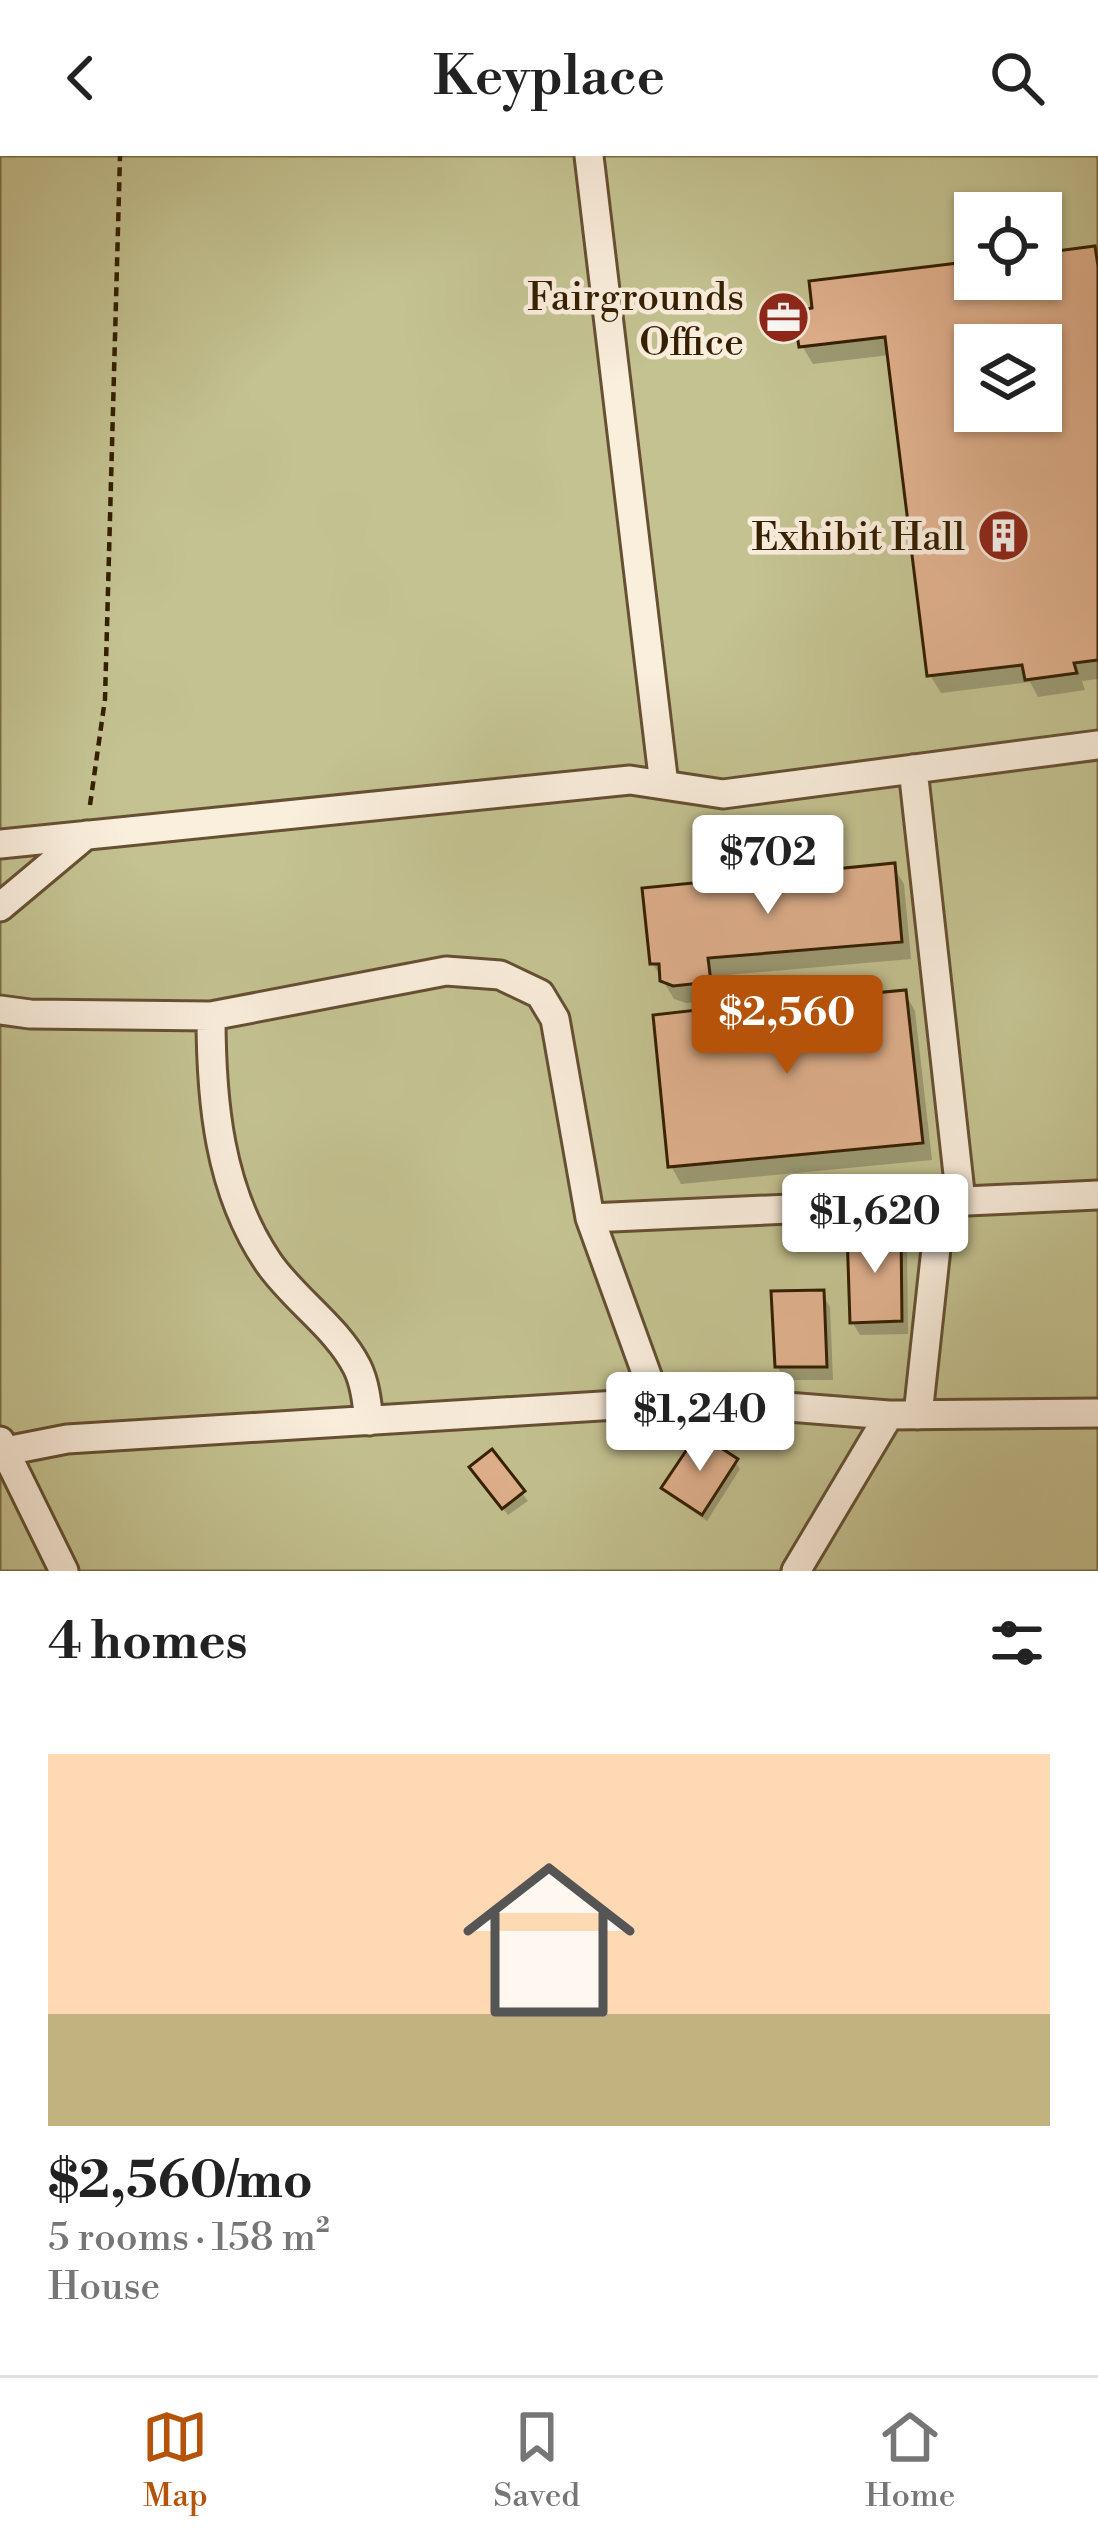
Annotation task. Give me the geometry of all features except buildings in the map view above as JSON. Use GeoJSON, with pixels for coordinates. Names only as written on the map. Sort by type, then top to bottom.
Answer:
{"type":"FeatureCollection","features":[{"type":"Feature","properties":{"kind":"lane"},"geometry":{"type":"LineString","coordinates":[[589,156],[664,785]]}},
{"type":"Feature","properties":{"kind":"lane"},"geometry":{"type":"LineString","coordinates":[[0,844],[630,780],[723,794],[1098,745]]}},
{"type":"Feature","properties":{"kind":"lane"},"geometry":{"type":"LineString","coordinates":[[913,770],[951,1201],[918,1414]]}},
{"type":"Feature","properties":{"kind":"lane"},"geometry":{"type":"LineString","coordinates":[[0,907],[86,835]]}},
{"type":"Feature","properties":{"kind":"lane"},"geometry":{"type":"LineString","coordinates":[[0,1010],[211,1016],[446,971],[500,975],[540,994],[555,1019],[590,1218],[657,1402]]}},
{"type":"Feature","properties":{"kind":"lane"},"geometry":{"type":"LineString","coordinates":[[211,1016],[211,1064],[223,1164],[248,1230],[270,1266],[340,1342],[359,1370],[369,1420]]}},
{"type":"Feature","properties":{"kind":"lane"},"geometry":{"type":"LineString","coordinates":[[590,1218],[1098,1195]]}},
{"type":"Feature","properties":{"kind":"lane"},"geometry":{"type":"LineString","coordinates":[[64,1571],[3,1446],[698,1400],[889,1415],[1098,1413]]}},
{"type":"Feature","properties":{"kind":"lane"},"geometry":{"type":"LineString","coordinates":[[796,1571],[889,1415]]}},
{"type":"Feature","properties":{"kind":"path"},"geometry":{"type":"LineString","coordinates":[[86,835],[105,699],[120,156]]}},
{"type":"Feature","properties":{"kind":"shaded area"},"geometry":{"type":"Polygon","coordinates":[[[0,156],[1098,156],[1098,1571],[0,1571],[0,156]]]}},
{"type":"Feature","properties":{"kind":"place","name":"Fairgrounds Office"},"geometry":{"type":"Point","coordinates":[783,318]}},
{"type":"Feature","properties":{"kind":"place","name":"Exhibit Hall"},"geometry":{"type":"Point","coordinates":[1004,536]}}]}
